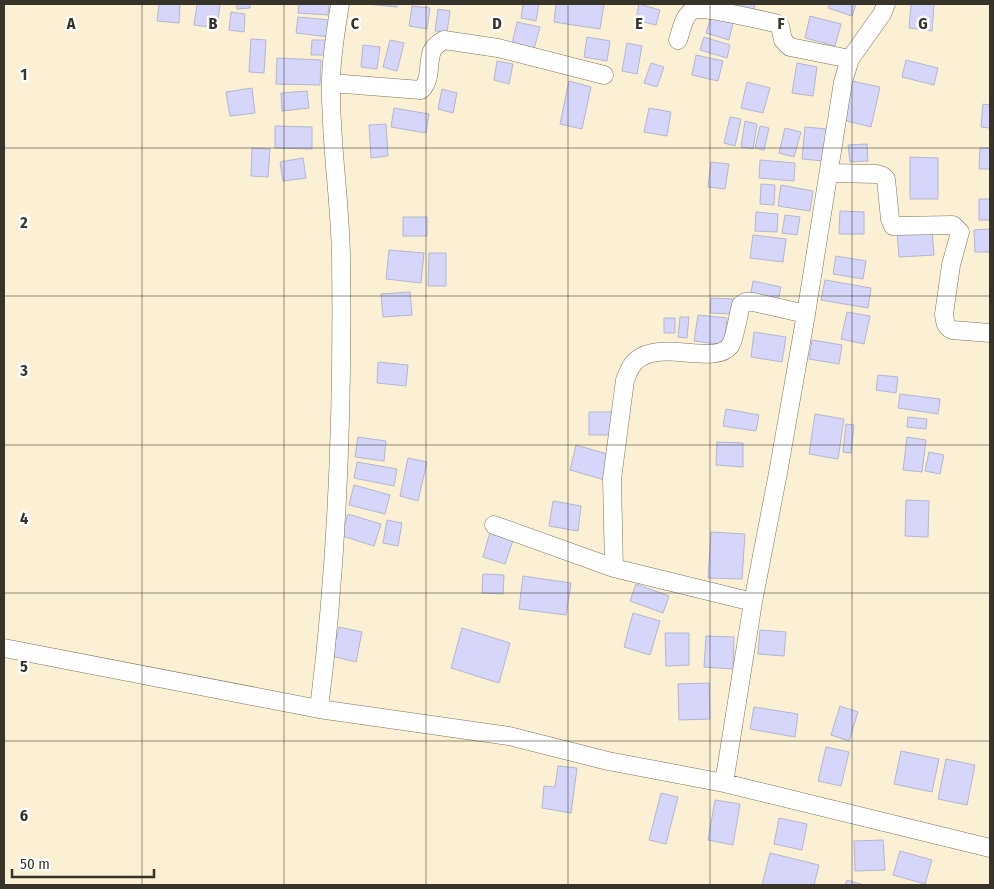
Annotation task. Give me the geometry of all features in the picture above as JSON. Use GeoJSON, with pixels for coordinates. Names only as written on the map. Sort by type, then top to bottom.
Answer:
{"type":"FeatureCollection","features":[{"type":"Feature","properties":{"kind":"street"},"geometry":{"type":"LineString","coordinates":[[319,709],[328,640],[334,565],[339,416],[341,254],[331,83],[334,41],[340,4]]}},
{"type":"Feature","properties":{"kind":"street"},"geometry":{"type":"LineString","coordinates":[[724,783],[753,602],[780,464],[844,82],[850,59],[882,14],[886,4]]}},
{"type":"Feature","properties":{"kind":"street"},"geometry":{"type":"LineString","coordinates":[[678,40],[682,25],[689,14],[694,10],[708,10],[775,23],[780,26],[783,40],[790,47],[850,59]]}},
{"type":"Feature","properties":{"kind":"street"},"geometry":{"type":"LineString","coordinates":[[331,83],[421,90],[426,85],[432,51],[436,45],[444,40],[498,48],[604,74]]}},
{"type":"Feature","properties":{"kind":"street"},"geometry":{"type":"LineString","coordinates":[[829,173],[877,174],[886,179],[890,219],[893,226],[953,225],[958,228],[960,232],[951,265],[944,322],[952,330],[990,333]]}},
{"type":"Feature","properties":{"kind":"street"},"geometry":{"type":"LineString","coordinates":[[614,568],[612,479],[625,380],[636,360],[651,352],[676,351],[710,354],[724,351],[731,344],[741,305],[745,302],[806,314]]}},
{"type":"Feature","properties":{"kind":"street"},"geometry":{"type":"LineString","coordinates":[[494,525],[614,568],[753,602]]}},
{"type":"Feature","properties":{"kind":"street"},"geometry":{"type":"LineString","coordinates":[[4,648],[319,709],[508,736],[608,761],[724,783],[990,848]]}},
{"type":"Feature","properties":{"kind":"building"},"geometry":{"type":"Polygon","coordinates":[[[159,4],[180,4],[179,23],[157,21],[159,4]]]}},
{"type":"Feature","properties":{"kind":"building"},"geometry":{"type":"Polygon","coordinates":[[[197,4],[220,4],[217,28],[194,25],[197,4]]]}},
{"type":"Feature","properties":{"kind":"building"},"geometry":{"type":"Polygon","coordinates":[[[237,4],[250,4],[250,8],[237,9],[237,4]]]}},
{"type":"Feature","properties":{"kind":"building"},"geometry":{"type":"Polygon","coordinates":[[[299,4],[329,4],[328,15],[298,13],[299,4]]]}},
{"type":"Feature","properties":{"kind":"building"},"geometry":{"type":"Polygon","coordinates":[[[366,4],[397,4],[397,7],[366,4]]]}},
{"type":"Feature","properties":{"kind":"building"},"geometry":{"type":"Polygon","coordinates":[[[523,4],[539,4],[536,21],[521,18],[523,4]]]}},
{"type":"Feature","properties":{"kind":"building"},"geometry":{"type":"Polygon","coordinates":[[[556,4],[604,4],[600,29],[554,22],[556,4]]]}},
{"type":"Feature","properties":{"kind":"building"},"geometry":{"type":"Polygon","coordinates":[[[639,4],[660,10],[656,25],[636,20],[639,4]]]}},
{"type":"Feature","properties":{"kind":"building"},"geometry":{"type":"Polygon","coordinates":[[[741,4],[755,4],[753,14],[739,11],[741,4]]]}},
{"type":"Feature","properties":{"kind":"building"},"geometry":{"type":"Polygon","coordinates":[[[830,4],[856,4],[852,16],[828,8],[830,4]]]}},
{"type":"Feature","properties":{"kind":"building"},"geometry":{"type":"Polygon","coordinates":[[[911,4],[934,4],[932,31],[909,28],[911,4]]]}},
{"type":"Feature","properties":{"kind":"building"},"geometry":{"type":"Polygon","coordinates":[[[412,6],[430,8],[427,29],[409,26],[412,6]]]}},
{"type":"Feature","properties":{"kind":"building"},"geometry":{"type":"Polygon","coordinates":[[[438,9],[450,11],[447,32],[435,31],[438,9]]]}},
{"type":"Feature","properties":{"kind":"building"},"geometry":{"type":"Polygon","coordinates":[[[231,12],[245,14],[244,32],[229,30],[231,12]]]}},
{"type":"Feature","properties":{"kind":"building"},"geometry":{"type":"Polygon","coordinates":[[[810,16],[841,24],[835,46],[805,38],[810,16]]]}},
{"type":"Feature","properties":{"kind":"building"},"geometry":{"type":"Polygon","coordinates":[[[298,17],[331,20],[329,37],[296,33],[298,17]]]}},
{"type":"Feature","properties":{"kind":"building"},"geometry":{"type":"Polygon","coordinates":[[[711,17],[733,23],[729,40],[706,33],[711,17]]]}},
{"type":"Feature","properties":{"kind":"building"},"geometry":{"type":"Polygon","coordinates":[[[517,22],[540,27],[534,49],[512,44],[517,22]]]}},
{"type":"Feature","properties":{"kind":"building"},"geometry":{"type":"Polygon","coordinates":[[[587,37],[610,41],[607,61],[584,57],[587,37]]]}},
{"type":"Feature","properties":{"kind":"building"},"geometry":{"type":"Polygon","coordinates":[[[704,37],[730,45],[727,58],[700,50],[704,37]]]}},
{"type":"Feature","properties":{"kind":"building"},"geometry":{"type":"Polygon","coordinates":[[[251,39],[266,40],[264,73],[249,72],[251,39]]]}},
{"type":"Feature","properties":{"kind":"building"},"geometry":{"type":"Polygon","coordinates":[[[312,40],[328,40],[328,55],[311,55],[312,40]]]}},
{"type":"Feature","properties":{"kind":"building"},"geometry":{"type":"Polygon","coordinates":[[[390,40],[404,43],[397,71],[383,67],[390,40]]]}},
{"type":"Feature","properties":{"kind":"building"},"geometry":{"type":"Polygon","coordinates":[[[627,43],[642,46],[637,74],[622,71],[627,43]]]}},
{"type":"Feature","properties":{"kind":"building"},"geometry":{"type":"Polygon","coordinates":[[[363,45],[380,47],[377,69],[361,67],[363,45]]]}},
{"type":"Feature","properties":{"kind":"building"},"geometry":{"type":"Polygon","coordinates":[[[696,55],[723,61],[718,81],[692,75],[696,55]]]}},
{"type":"Feature","properties":{"kind":"building"},"geometry":{"type":"Polygon","coordinates":[[[277,58],[321,60],[320,85],[276,84],[277,58]]]}},
{"type":"Feature","properties":{"kind":"building"},"geometry":{"type":"Polygon","coordinates":[[[906,60],[938,68],[934,85],[902,77],[906,60]]]}},
{"type":"Feature","properties":{"kind":"building"},"geometry":{"type":"Polygon","coordinates":[[[497,61],[513,64],[509,84],[494,80],[497,61]]]}},
{"type":"Feature","properties":{"kind":"building"},"geometry":{"type":"Polygon","coordinates":[[[651,63],[664,67],[657,87],[644,83],[651,63]]]}},
{"type":"Feature","properties":{"kind":"building"},"geometry":{"type":"Polygon","coordinates":[[[797,63],[817,67],[813,96],[792,93],[797,63]]]}},
{"type":"Feature","properties":{"kind":"building"},"geometry":{"type":"Polygon","coordinates":[[[569,81],[591,87],[582,129],[560,124],[569,81]]]}},
{"type":"Feature","properties":{"kind":"building"},"geometry":{"type":"Polygon","coordinates":[[[852,81],[880,87],[871,127],[843,120],[852,81]]]}},
{"type":"Feature","properties":{"kind":"building"},"geometry":{"type":"Polygon","coordinates":[[[747,82],[770,88],[763,113],[741,108],[747,82]]]}},
{"type":"Feature","properties":{"kind":"building"},"geometry":{"type":"Polygon","coordinates":[[[252,88],[255,113],[230,116],[226,92],[252,88]]]}},
{"type":"Feature","properties":{"kind":"building"},"geometry":{"type":"Polygon","coordinates":[[[442,89],[457,93],[453,113],[438,109],[442,89]]]}},
{"type":"Feature","properties":{"kind":"building"},"geometry":{"type":"Polygon","coordinates":[[[307,91],[309,108],[282,111],[281,93],[307,91]]]}},
{"type":"Feature","properties":{"kind":"building"},"geometry":{"type":"Polygon","coordinates":[[[983,104],[990,105],[990,128],[981,127],[983,104]]]}},
{"type":"Feature","properties":{"kind":"building"},"geometry":{"type":"Polygon","coordinates":[[[394,108],[429,114],[426,133],[391,127],[394,108]]]}},
{"type":"Feature","properties":{"kind":"building"},"geometry":{"type":"Polygon","coordinates":[[[649,108],[671,112],[667,136],[644,132],[649,108]]]}},
{"type":"Feature","properties":{"kind":"building"},"geometry":{"type":"Polygon","coordinates":[[[730,117],[741,119],[735,146],[724,143],[730,117]]]}},
{"type":"Feature","properties":{"kind":"building"},"geometry":{"type":"Polygon","coordinates":[[[745,121],[757,124],[753,149],[741,147],[745,121]]]}},
{"type":"Feature","properties":{"kind":"building"},"geometry":{"type":"Polygon","coordinates":[[[386,124],[388,156],[371,158],[369,125],[386,124]]]}},
{"type":"Feature","properties":{"kind":"building"},"geometry":{"type":"Polygon","coordinates":[[[275,126],[312,127],[312,149],[275,148],[275,126]]]}},
{"type":"Feature","properties":{"kind":"building"},"geometry":{"type":"Polygon","coordinates":[[[760,126],[769,128],[764,150],[755,148],[760,126]]]}},
{"type":"Feature","properties":{"kind":"building"},"geometry":{"type":"Polygon","coordinates":[[[805,127],[827,129],[824,161],[802,159],[805,127]]]}},
{"type":"Feature","properties":{"kind":"building"},"geometry":{"type":"Polygon","coordinates":[[[785,128],[801,132],[794,157],[779,153],[785,128]]]}},
{"type":"Feature","properties":{"kind":"building"},"geometry":{"type":"Polygon","coordinates":[[[867,144],[868,161],[850,162],[848,145],[867,144]]]}},
{"type":"Feature","properties":{"kind":"building"},"geometry":{"type":"Polygon","coordinates":[[[252,148],[270,149],[268,177],[251,176],[252,148]]]}},
{"type":"Feature","properties":{"kind":"building"},"geometry":{"type":"Polygon","coordinates":[[[980,148],[990,148],[990,169],[979,169],[980,148]]]}},
{"type":"Feature","properties":{"kind":"building"},"geometry":{"type":"Polygon","coordinates":[[[910,157],[938,158],[938,199],[910,199],[910,157]]]}},
{"type":"Feature","properties":{"kind":"building"},"geometry":{"type":"Polygon","coordinates":[[[303,158],[306,178],[283,181],[280,162],[303,158]]]}},
{"type":"Feature","properties":{"kind":"building"},"geometry":{"type":"Polygon","coordinates":[[[760,160],[795,163],[794,181],[759,178],[760,160]]]}},
{"type":"Feature","properties":{"kind":"building"},"geometry":{"type":"Polygon","coordinates":[[[711,162],[729,164],[725,189],[708,187],[711,162]]]}},
{"type":"Feature","properties":{"kind":"building"},"geometry":{"type":"Polygon","coordinates":[[[761,184],[775,185],[774,205],[760,204],[761,184]]]}},
{"type":"Feature","properties":{"kind":"building"},"geometry":{"type":"Polygon","coordinates":[[[781,185],[813,191],[810,211],[778,206],[781,185]]]}},
{"type":"Feature","properties":{"kind":"building"},"geometry":{"type":"Polygon","coordinates":[[[979,199],[990,199],[990,220],[979,220],[979,199]]]}},
{"type":"Feature","properties":{"kind":"building"},"geometry":{"type":"Polygon","coordinates":[[[840,211],[864,212],[864,234],[839,234],[840,211]]]}},
{"type":"Feature","properties":{"kind":"building"},"geometry":{"type":"Polygon","coordinates":[[[756,212],[778,214],[777,232],[755,231],[756,212]]]}},
{"type":"Feature","properties":{"kind":"building"},"geometry":{"type":"Polygon","coordinates":[[[785,215],[800,217],[797,235],[782,233],[785,215]]]}},
{"type":"Feature","properties":{"kind":"building"},"geometry":{"type":"Polygon","coordinates":[[[403,217],[427,217],[427,236],[403,236],[403,217]]]}},
{"type":"Feature","properties":{"kind":"building"},"geometry":{"type":"Polygon","coordinates":[[[932,229],[934,255],[899,257],[897,231],[932,229]]]}},
{"type":"Feature","properties":{"kind":"building"},"geometry":{"type":"Polygon","coordinates":[[[990,229],[990,252],[975,252],[974,230],[990,229]]]}},
{"type":"Feature","properties":{"kind":"building"},"geometry":{"type":"Polygon","coordinates":[[[753,235],[786,239],[783,262],[750,258],[753,235]]]}},
{"type":"Feature","properties":{"kind":"building"},"geometry":{"type":"Polygon","coordinates":[[[389,250],[424,253],[421,283],[386,279],[389,250]]]}},
{"type":"Feature","properties":{"kind":"building"},"geometry":{"type":"Polygon","coordinates":[[[429,253],[446,253],[446,286],[428,286],[429,253]]]}},
{"type":"Feature","properties":{"kind":"building"},"geometry":{"type":"Polygon","coordinates":[[[836,256],[866,261],[863,279],[833,274],[836,256]]]}},
{"type":"Feature","properties":{"kind":"building"},"geometry":{"type":"Polygon","coordinates":[[[825,280],[871,288],[868,308],[821,300],[825,280]]]}},
{"type":"Feature","properties":{"kind":"building"},"geometry":{"type":"Polygon","coordinates":[[[753,281],[781,287],[777,304],[750,298],[753,281]]]}},
{"type":"Feature","properties":{"kind":"building"},"geometry":{"type":"Polygon","coordinates":[[[410,292],[412,315],[383,317],[381,294],[410,292]]]}},
{"type":"Feature","properties":{"kind":"building"},"geometry":{"type":"Polygon","coordinates":[[[711,298],[734,299],[733,314],[710,313],[711,298]]]}},
{"type":"Feature","properties":{"kind":"building"},"geometry":{"type":"Polygon","coordinates":[[[847,312],[870,316],[864,344],[841,339],[847,312]]]}},
{"type":"Feature","properties":{"kind":"building"},"geometry":{"type":"Polygon","coordinates":[[[698,315],[727,318],[724,345],[694,341],[698,315]]]}},
{"type":"Feature","properties":{"kind":"building"},"geometry":{"type":"Polygon","coordinates":[[[680,317],[689,317],[687,338],[678,337],[680,317]]]}},
{"type":"Feature","properties":{"kind":"building"},"geometry":{"type":"Polygon","coordinates":[[[664,318],[675,318],[675,333],[664,333],[664,318]]]}},
{"type":"Feature","properties":{"kind":"building"},"geometry":{"type":"Polygon","coordinates":[[[754,332],[786,337],[782,362],[751,357],[754,332]]]}},
{"type":"Feature","properties":{"kind":"building"},"geometry":{"type":"Polygon","coordinates":[[[812,340],[842,345],[839,364],[809,359],[812,340]]]}},
{"type":"Feature","properties":{"kind":"building"},"geometry":{"type":"Polygon","coordinates":[[[378,362],[408,365],[406,386],[377,383],[378,362]]]}},
{"type":"Feature","properties":{"kind":"building"},"geometry":{"type":"Polygon","coordinates":[[[878,375],[898,377],[896,393],[876,390],[878,375]]]}},
{"type":"Feature","properties":{"kind":"building"},"geometry":{"type":"Polygon","coordinates":[[[900,394],[940,399],[938,414],[898,408],[900,394]]]}},
{"type":"Feature","properties":{"kind":"building"},"geometry":{"type":"Polygon","coordinates":[[[726,409],[759,415],[756,431],[723,426],[726,409]]]}},
{"type":"Feature","properties":{"kind":"building"},"geometry":{"type":"Polygon","coordinates":[[[589,412],[614,412],[613,435],[589,435],[589,412]]]}},
{"type":"Feature","properties":{"kind":"building"},"geometry":{"type":"Polygon","coordinates":[[[815,414],[844,419],[838,459],[809,454],[815,414]]]}},
{"type":"Feature","properties":{"kind":"building"},"geometry":{"type":"Polygon","coordinates":[[[908,417],[927,419],[926,429],[907,427],[908,417]]]}},
{"type":"Feature","properties":{"kind":"building"},"geometry":{"type":"Polygon","coordinates":[[[846,424],[854,425],[851,453],[843,452],[846,424]]]}},
{"type":"Feature","properties":{"kind":"building"},"geometry":{"type":"Polygon","coordinates":[[[358,437],[386,441],[384,461],[355,457],[358,437]]]}},
{"type":"Feature","properties":{"kind":"building"},"geometry":{"type":"Polygon","coordinates":[[[907,437],[926,440],[922,472],[903,470],[907,437]]]}},
{"type":"Feature","properties":{"kind":"building"},"geometry":{"type":"Polygon","coordinates":[[[717,442],[743,443],[743,467],[716,465],[717,442]]]}},
{"type":"Feature","properties":{"kind":"building"},"geometry":{"type":"Polygon","coordinates":[[[576,445],[611,455],[605,480],[570,470],[576,445]]]}},
{"type":"Feature","properties":{"kind":"building"},"geometry":{"type":"Polygon","coordinates":[[[929,452],[944,455],[940,474],[925,471],[929,452]]]}},
{"type":"Feature","properties":{"kind":"building"},"geometry":{"type":"Polygon","coordinates":[[[408,458],[427,462],[418,501],[400,496],[408,458]]]}},
{"type":"Feature","properties":{"kind":"building"},"geometry":{"type":"Polygon","coordinates":[[[357,462],[397,469],[394,486],[354,478],[357,462]]]}},
{"type":"Feature","properties":{"kind":"building"},"geometry":{"type":"Polygon","coordinates":[[[354,485],[390,495],[385,514],[349,505],[354,485]]]}},
{"type":"Feature","properties":{"kind":"building"},"geometry":{"type":"Polygon","coordinates":[[[906,500],[929,501],[928,537],[905,536],[906,500]]]}},
{"type":"Feature","properties":{"kind":"building"},"geometry":{"type":"Polygon","coordinates":[[[553,501],[581,506],[578,531],[549,526],[553,501]]]}},
{"type":"Feature","properties":{"kind":"building"},"geometry":{"type":"Polygon","coordinates":[[[348,514],[381,524],[374,546],[342,536],[348,514]]]}},
{"type":"Feature","properties":{"kind":"building"},"geometry":{"type":"Polygon","coordinates":[[[387,520],[402,523],[398,546],[383,543],[387,520]]]}},
{"type":"Feature","properties":{"kind":"building"},"geometry":{"type":"Polygon","coordinates":[[[490,532],[513,540],[505,564],[483,557],[490,532]]]}},
{"type":"Feature","properties":{"kind":"building"},"geometry":{"type":"Polygon","coordinates":[[[711,532],[745,534],[742,579],[708,578],[711,532]]]}},
{"type":"Feature","properties":{"kind":"building"},"geometry":{"type":"Polygon","coordinates":[[[483,574],[504,575],[503,594],[482,593],[483,574]]]}},
{"type":"Feature","properties":{"kind":"building"},"geometry":{"type":"Polygon","coordinates":[[[523,576],[571,583],[566,615],[519,609],[523,576]]]}},
{"type":"Feature","properties":{"kind":"building"},"geometry":{"type":"Polygon","coordinates":[[[636,584],[669,596],[663,613],[630,601],[636,584]]]}},
{"type":"Feature","properties":{"kind":"building"},"geometry":{"type":"Polygon","coordinates":[[[633,613],[660,621],[650,655],[624,647],[633,613]]]}},
{"type":"Feature","properties":{"kind":"building"},"geometry":{"type":"Polygon","coordinates":[[[339,627],[362,632],[356,662],[332,656],[339,627]]]}},
{"type":"Feature","properties":{"kind":"building"},"geometry":{"type":"Polygon","coordinates":[[[462,628],[510,643],[499,683],[451,668],[462,628]]]}},
{"type":"Feature","properties":{"kind":"building"},"geometry":{"type":"Polygon","coordinates":[[[760,630],[786,632],[784,656],[758,654],[760,630]]]}},
{"type":"Feature","properties":{"kind":"building"},"geometry":{"type":"Polygon","coordinates":[[[665,633],[689,633],[689,665],[666,666],[665,633]]]}},
{"type":"Feature","properties":{"kind":"building"},"geometry":{"type":"Polygon","coordinates":[[[706,636],[734,637],[733,669],[704,667],[706,636]]]}},
{"type":"Feature","properties":{"kind":"building"},"geometry":{"type":"Polygon","coordinates":[[[709,683],[710,719],[679,720],[678,684],[709,683]]]}},
{"type":"Feature","properties":{"kind":"building"},"geometry":{"type":"Polygon","coordinates":[[[840,706],[858,712],[849,741],[831,735],[840,706]]]}},
{"type":"Feature","properties":{"kind":"building"},"geometry":{"type":"Polygon","coordinates":[[[754,707],[798,714],[795,737],[750,729],[754,707]]]}},
{"type":"Feature","properties":{"kind":"building"},"geometry":{"type":"Polygon","coordinates":[[[826,747],[849,752],[841,786],[818,781],[826,747]]]}},
{"type":"Feature","properties":{"kind":"building"},"geometry":{"type":"Polygon","coordinates":[[[901,751],[939,759],[932,792],[894,784],[901,751]]]}},
{"type":"Feature","properties":{"kind":"building"},"geometry":{"type":"Polygon","coordinates":[[[946,759],[975,765],[967,805],[938,799],[946,759]]]}},
{"type":"Feature","properties":{"kind":"building"},"geometry":{"type":"Polygon","coordinates":[[[558,766],[577,768],[571,813],[542,808],[544,786],[555,787],[558,766]]]}},
{"type":"Feature","properties":{"kind":"building"},"geometry":{"type":"Polygon","coordinates":[[[661,793],[678,797],[666,844],[649,840],[661,793]]]}},
{"type":"Feature","properties":{"kind":"building"},"geometry":{"type":"Polygon","coordinates":[[[715,800],[740,804],[733,845],[708,840],[715,800]]]}},
{"type":"Feature","properties":{"kind":"building"},"geometry":{"type":"Polygon","coordinates":[[[779,818],[807,824],[802,850],[774,844],[779,818]]]}},
{"type":"Feature","properties":{"kind":"building"},"geometry":{"type":"Polygon","coordinates":[[[883,840],[885,870],[855,871],[854,841],[883,840]]]}},
{"type":"Feature","properties":{"kind":"building"},"geometry":{"type":"Polygon","coordinates":[[[900,851],[932,860],[925,884],[893,875],[900,851]]]}},
{"type":"Feature","properties":{"kind":"building"},"geometry":{"type":"Polygon","coordinates":[[[770,853],[819,865],[814,885],[762,885],[770,853]]]}},
{"type":"Feature","properties":{"kind":"building"},"geometry":{"type":"Polygon","coordinates":[[[847,880],[864,885],[845,885],[847,880]]]}}]}
